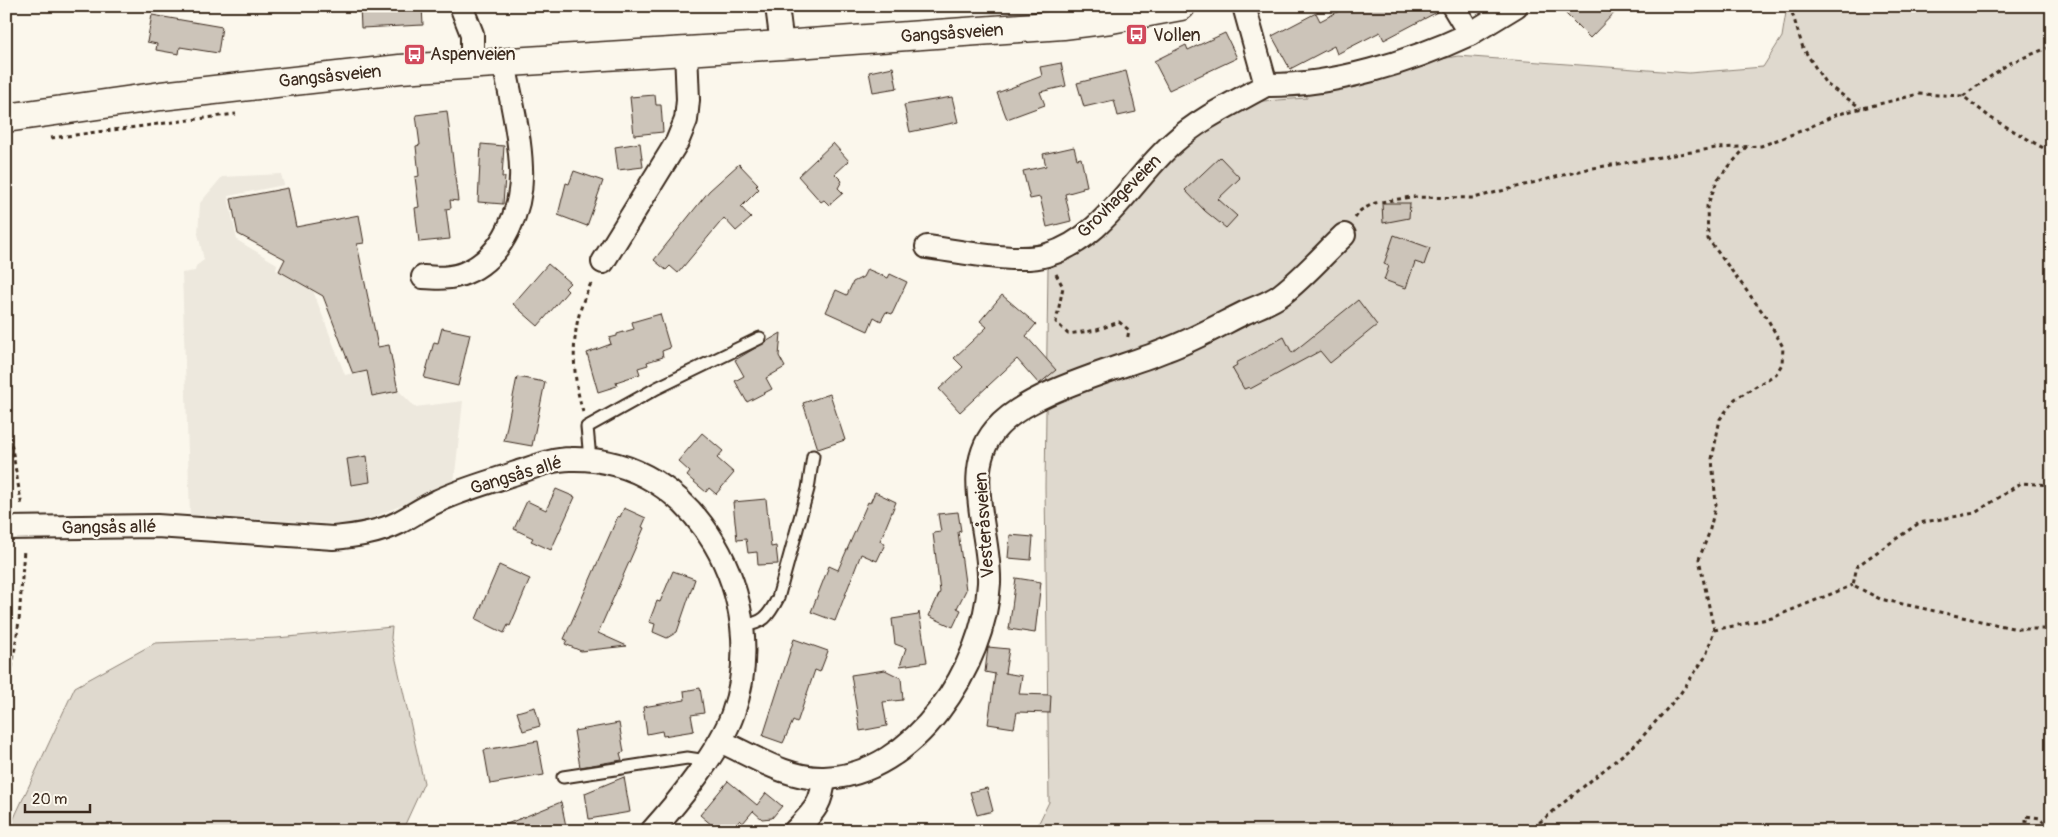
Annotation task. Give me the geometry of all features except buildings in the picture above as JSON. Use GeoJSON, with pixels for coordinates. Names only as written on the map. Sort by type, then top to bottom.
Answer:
{"type":"FeatureCollection","features":[{"type":"Feature","properties":{"kind":"street"},"geometry":{"type":"LineString","coordinates":[[461,6],[472,34],[472,63]]}},
{"type":"Feature","properties":{"kind":"street"},"geometry":{"type":"LineString","coordinates":[[777,6],[782,45]]}},
{"type":"Feature","properties":{"kind":"street","name":"Gangsåsveien"},"geometry":{"type":"LineString","coordinates":[[6,118],[314,77],[472,63],[782,45],[1063,25],[1141,10],[1181,6]]}},
{"type":"Feature","properties":{"kind":"street"},"geometry":{"type":"LineString","coordinates":[[1244,6],[1266,85],[1290,86],[1372,69],[1431,51],[1470,34],[1516,6]]}},
{"type":"Feature","properties":{"kind":"street"},"geometry":{"type":"LineString","coordinates":[[1452,6],[1470,34]]}},
{"type":"Feature","properties":{"kind":"street"},"geometry":{"type":"LineString","coordinates":[[603,262],[677,142],[686,120],[688,100],[686,51]]}},
{"type":"Feature","properties":{"kind":"street"},"geometry":{"type":"LineString","coordinates":[[423,277],[445,278],[463,274],[480,265],[498,247],[512,221],[520,196],[521,167],[504,62]]}},
{"type":"Feature","properties":{"kind":"street","name":"Grovhageveien"},"geometry":{"type":"LineString","coordinates":[[926,247],[1027,258],[1047,256],[1083,236],[1103,219],[1150,166],[1179,137],[1213,114],[1266,85]]}},
{"type":"Feature","properties":{"kind":"street","name":"Vesteråsveien"},"geometry":{"type":"LineString","coordinates":[[722,742],[776,767],[800,775],[824,778],[862,770],[882,760],[906,744],[925,727],[947,700],[963,672],[984,617],[989,582],[986,537],[978,494],[979,472],[984,449],[994,430],[1012,414],[1040,398],[1121,365],[1167,350],[1281,295],[1344,235]]}},
{"type":"Feature","properties":{"kind":"street","name":"Gangsås allé"},"geometry":{"type":"LineString","coordinates":[[6,528],[157,526],[333,538],[356,536],[397,524],[437,501],[463,490],[547,462],[590,459],[632,470],[657,483],[679,500],[700,521],[729,569],[742,626],[740,687],[734,713],[722,742],[652,831]]}},
{"type":"Feature","properties":{"kind":"street"},"geometry":{"type":"LineString","coordinates":[[795,831],[817,808],[823,794],[824,778]]}},
{"type":"Feature","properties":{"kind":"lane"},"geometry":{"type":"LineString","coordinates":[[590,459],[587,427],[657,388],[760,338]]}},
{"type":"Feature","properties":{"kind":"lane"},"geometry":{"type":"LineString","coordinates":[[742,626],[758,624],[770,612],[778,598],[808,489],[813,456]]}},
{"type":"Feature","properties":{"kind":"lane"},"geometry":{"type":"LineString","coordinates":[[563,777],[686,758],[707,761]]}},
{"type":"Feature","properties":{"kind":"path"},"geometry":{"type":"LineString","coordinates":[[1790,6],[1803,48],[1826,84],[1861,108]]}},
{"type":"Feature","properties":{"kind":"path"},"geometry":{"type":"LineString","coordinates":[[1963,96],[2008,64],[2052,46]]}},
{"type":"Feature","properties":{"kind":"path"},"geometry":{"type":"LineString","coordinates":[[1344,235],[1361,210],[1375,203],[1411,197],[1474,198],[1587,169],[1716,148],[1762,146],[1806,129],[1835,115],[1919,94],[1963,96],[1991,118],[2045,149],[2052,157]]}},
{"type":"Feature","properties":{"kind":"path"},"geometry":{"type":"LineString","coordinates":[[44,140],[243,113]]}},
{"type":"Feature","properties":{"kind":"path"},"geometry":{"type":"LineString","coordinates":[[1539,831],[1540,822],[1643,736],[1680,694],[1706,656],[1714,630],[1699,559],[1709,533],[1716,504],[1712,459],[1720,419],[1735,399],[1776,374],[1782,364],[1782,347],[1767,318],[1708,239],[1707,206],[1718,179],[1746,147]]}},
{"type":"Feature","properties":{"kind":"path"},"geometry":{"type":"LineString","coordinates":[[1047,256],[1064,287],[1056,322],[1068,334],[1097,330],[1119,322],[1129,330],[1121,365]]}},
{"type":"Feature","properties":{"kind":"path"},"geometry":{"type":"LineString","coordinates":[[587,427],[575,375],[574,347],[583,304],[590,285],[603,262]]}},
{"type":"Feature","properties":{"kind":"path"},"geometry":{"type":"LineString","coordinates":[[6,413],[23,514]]}},
{"type":"Feature","properties":{"kind":"path"},"geometry":{"type":"LineString","coordinates":[[1853,585],[1857,566],[1919,523],[1975,513],[2021,483],[2052,485]]}},
{"type":"Feature","properties":{"kind":"path"},"geometry":{"type":"LineString","coordinates":[[6,707],[20,621],[25,568],[24,543]]}},
{"type":"Feature","properties":{"kind":"path"},"geometry":{"type":"LineString","coordinates":[[1714,630],[1772,618],[1853,585],[1880,599],[2017,629],[2052,628]]}},
{"type":"Feature","properties":{"kind":"path"},"geometry":{"type":"LineString","coordinates":[[2000,831],[2002,828],[2026,830],[2026,816],[2040,818],[2051,831]]}},
{"type":"Feature","properties":{"kind":"shaded area"},"geometry":{"type":"Polygon","coordinates":[[[1787,6],[2052,6],[2052,831],[1035,831],[1049,802],[1045,486],[1048,269],[1204,105],[1307,98],[1305,84],[1458,56],[1689,73],[1763,67],[1782,37],[1787,6]]]}},
{"type":"Feature","properties":{"kind":"shaded area"},"geometry":{"type":"Polygon","coordinates":[[[281,174],[284,185],[228,196],[237,240],[277,264],[276,270],[312,288],[345,375],[366,370],[372,396],[398,390],[415,407],[463,401],[454,483],[355,525],[190,515],[182,273],[195,271],[196,266],[204,260],[198,234],[200,203],[222,177],[281,174]]]}},
{"type":"Feature","properties":{"kind":"shaded area"},"geometry":{"type":"Polygon","coordinates":[[[392,627],[391,638],[424,783],[402,831],[8,831],[75,687],[155,643],[277,638],[392,627]]]}},
{"type":"Feature","properties":{"kind":"place","name":"Vollen"},"geometry":{"type":"Point","coordinates":[1137,35]}},
{"type":"Feature","properties":{"kind":"place","name":"Aspenveien"},"geometry":{"type":"Point","coordinates":[414,54]}}]}
